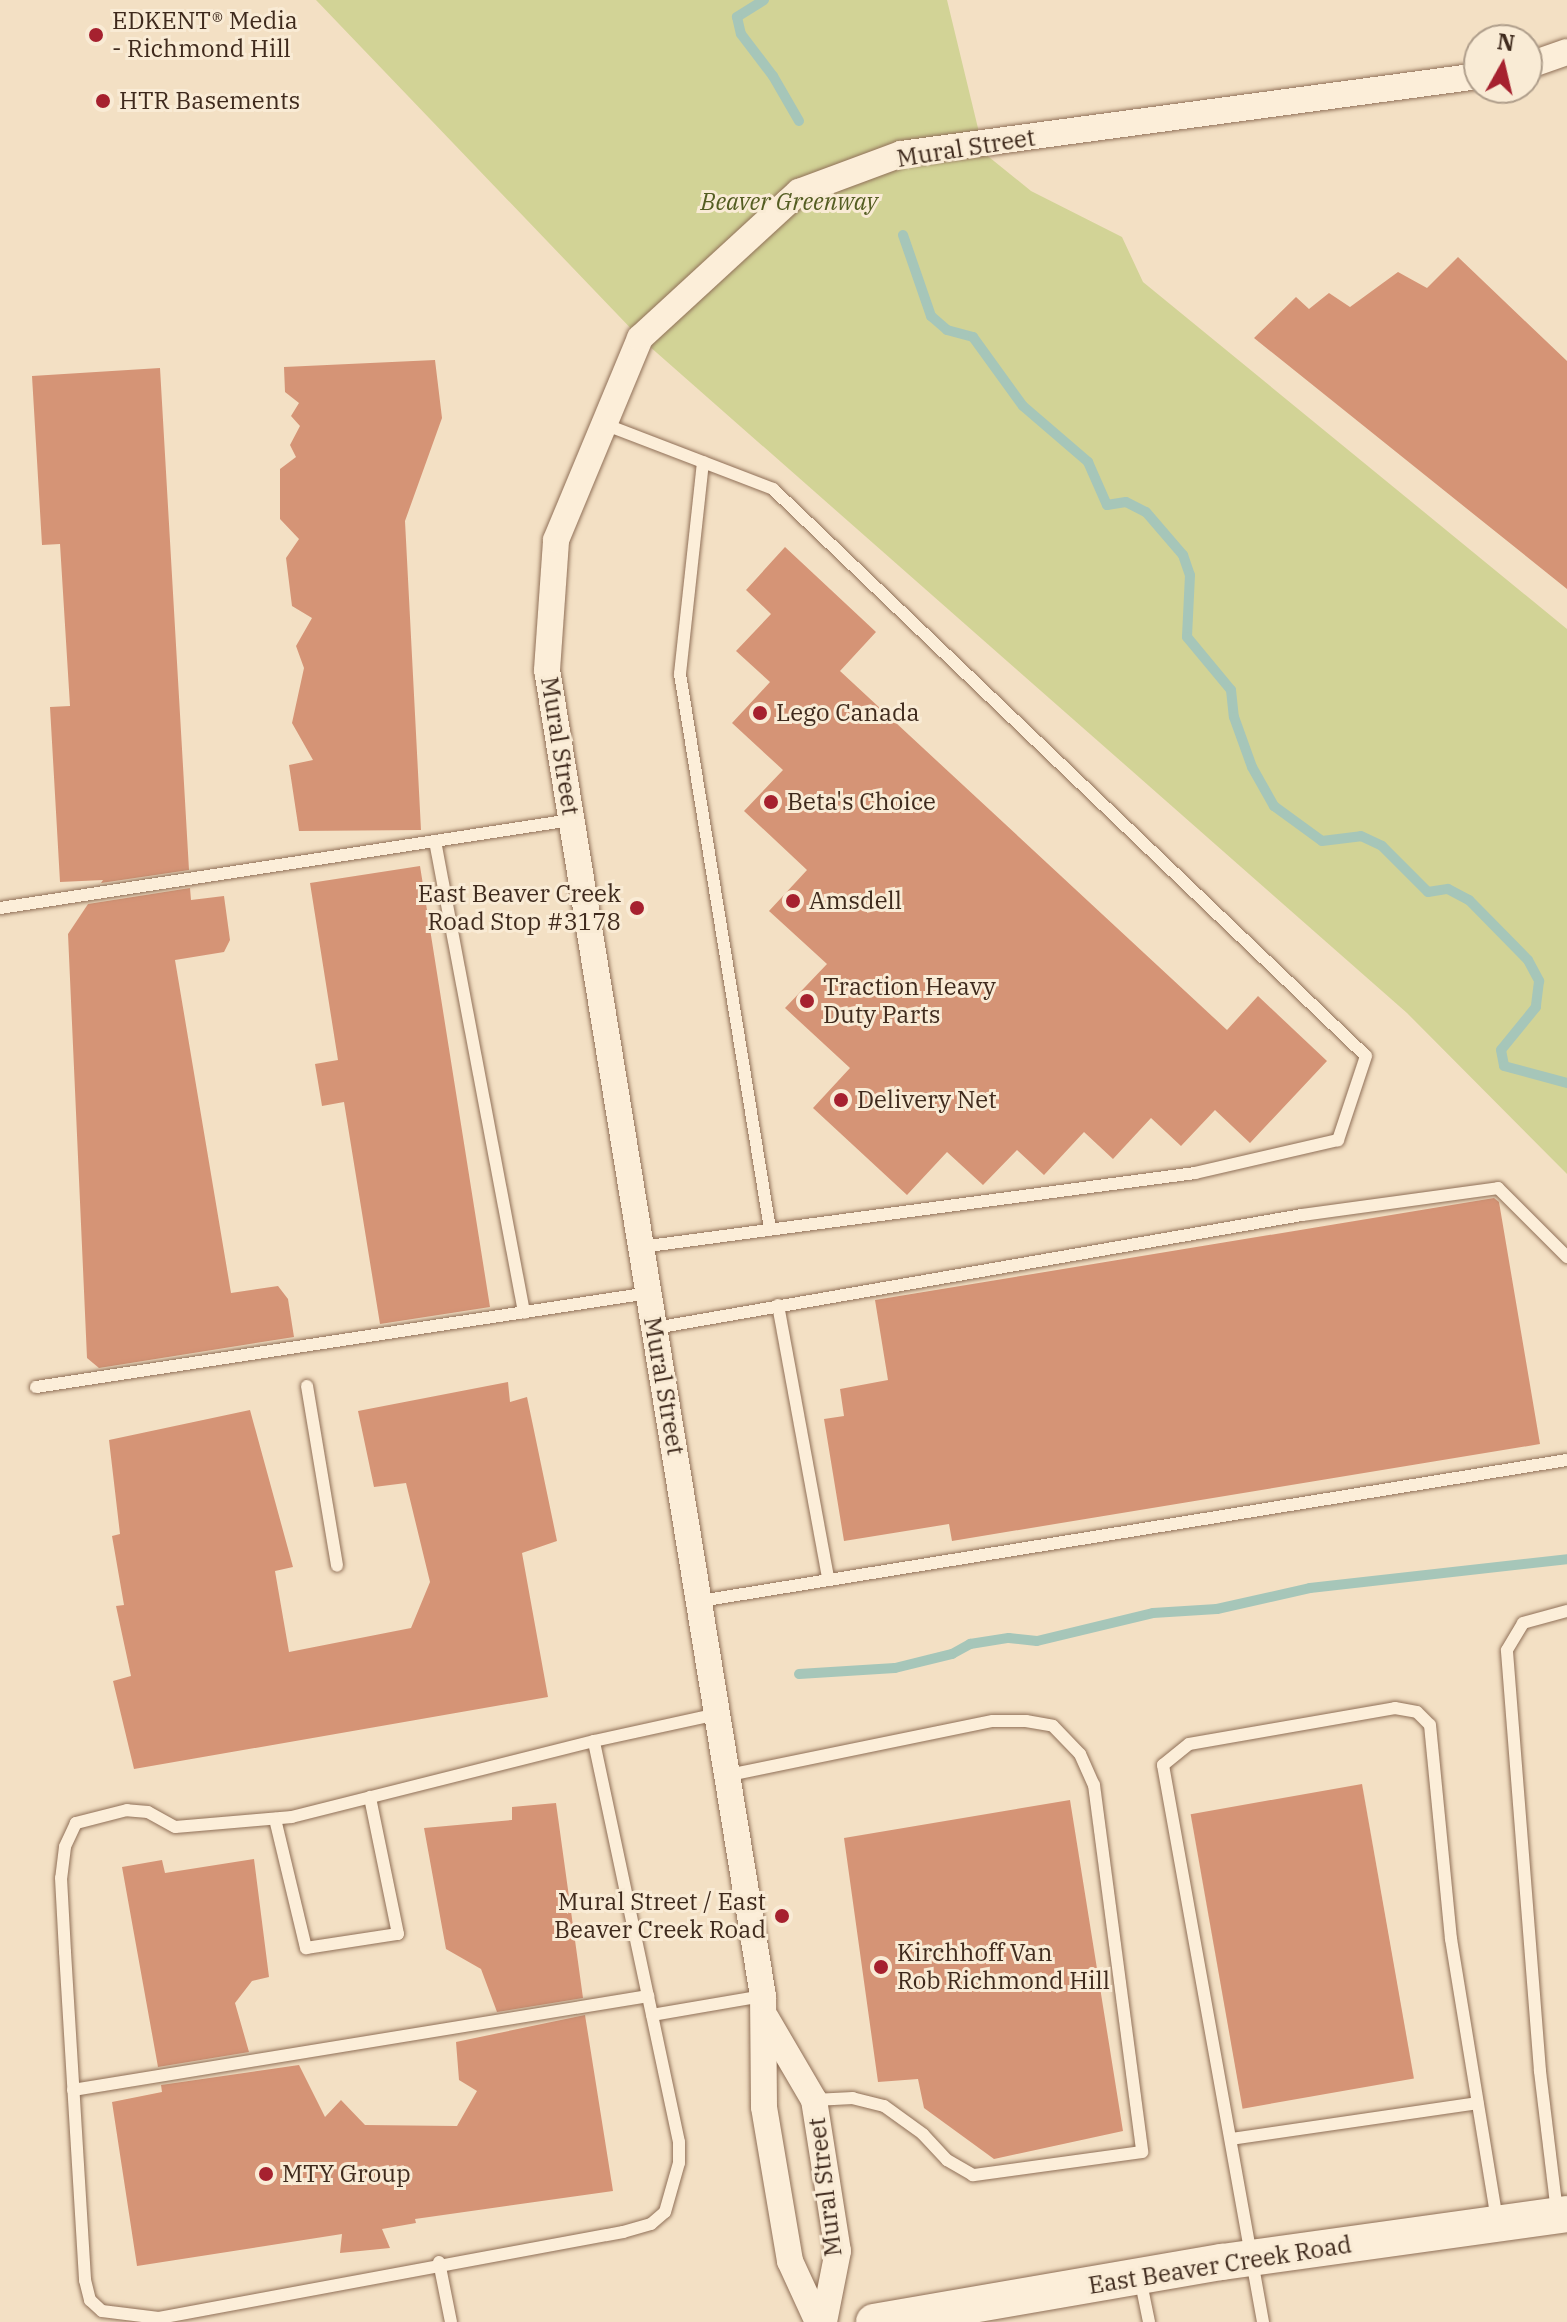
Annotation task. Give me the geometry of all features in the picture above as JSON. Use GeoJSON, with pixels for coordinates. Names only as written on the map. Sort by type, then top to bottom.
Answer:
{"type":"FeatureCollection","features":[{"type":"Feature","properties":{"kind":"street"},"geometry":{"type":"LineString","coordinates":[[1543,64],[1564,61]]}},
{"type":"Feature","properties":{"kind":"street","name":"Mural Street"},"geometry":{"type":"LineString","coordinates":[[821,2322],[790,2261],[764,2107],[764,2006],[729,1775],[547,670],[556,540],[640,338],[799,192],[901,154],[1463,78]]}},
{"type":"Feature","properties":{"kind":"street","name":"Mural Street"},"geometry":{"type":"LineString","coordinates":[[764,2006],[814,2100],[838,2251],[821,2322]]}},
{"type":"Feature","properties":{"kind":"street","name":"East Beaver Creek Road"},"geometry":{"type":"LineString","coordinates":[[874,2322],[1140,2275],[1562,2214]]}},
{"type":"Feature","properties":{"kind":"lane"},"geometry":{"type":"LineString","coordinates":[[604,424],[773,489],[1366,1056],[1338,1140],[1195,1173],[641,1247]]}},
{"type":"Feature","properties":{"kind":"lane"},"geometry":{"type":"LineString","coordinates":[[703,462],[680,674],[770,1229]]}},
{"type":"Feature","properties":{"kind":"lane"},"geometry":{"type":"LineString","coordinates":[[0,908],[571,820]]}},
{"type":"Feature","properties":{"kind":"lane"},"geometry":{"type":"LineString","coordinates":[[435,841],[524,1313]]}},
{"type":"Feature","properties":{"kind":"lane"},"geometry":{"type":"LineString","coordinates":[[655,1328],[1302,1215],[1498,1188],[1567,1257]]}},
{"type":"Feature","properties":{"kind":"lane"},"geometry":{"type":"LineString","coordinates":[[36,1387],[649,1293]]}},
{"type":"Feature","properties":{"kind":"lane"},"geometry":{"type":"LineString","coordinates":[[778,1305],[828,1578]]}},
{"type":"Feature","properties":{"kind":"lane"},"geometry":{"type":"LineString","coordinates":[[307,1386],[337,1566]]}},
{"type":"Feature","properties":{"kind":"lane"},"geometry":{"type":"LineString","coordinates":[[700,1601],[1567,1460]]}},
{"type":"Feature","properties":{"kind":"lane"},"geometry":{"type":"LineString","coordinates":[[1562,2214],[1540,2071],[1507,1650],[1523,1623],[1567,1611]]}},
{"type":"Feature","properties":{"kind":"lane"},"geometry":{"type":"LineString","coordinates":[[1263,2322],[1163,1765],[1189,1744],[1395,1708],[1417,1712],[1434,1736],[1451,1939],[1498,2223]]}},
{"type":"Feature","properties":{"kind":"lane"},"geometry":{"type":"LineString","coordinates":[[594,1741],[680,2153],[665,2212],[651,2224],[623,2232],[439,2262],[159,2318],[102,2311],[90,2300],[85,2280],[61,1878],[65,1847],[76,1823],[127,1810],[148,1812],[175,1827],[275,1819],[594,1741],[719,1714]]}},
{"type":"Feature","properties":{"kind":"lane"},"geometry":{"type":"LineString","coordinates":[[729,1775],[993,1721],[1026,1721],[1053,1726],[1080,1754],[1094,1785],[1142,2152],[973,2175],[947,2160],[923,2134],[884,2106],[853,2098],[814,2100]]}},
{"type":"Feature","properties":{"kind":"lane"},"geometry":{"type":"LineString","coordinates":[[275,1819],[306,1948],[398,1934],[370,1797]]}},
{"type":"Feature","properties":{"kind":"lane"},"geometry":{"type":"LineString","coordinates":[[73,2090],[648,1996]]}},
{"type":"Feature","properties":{"kind":"lane"},"geometry":{"type":"LineString","coordinates":[[652,2015],[764,2006]]}},
{"type":"Feature","properties":{"kind":"lane"},"geometry":{"type":"LineString","coordinates":[[1231,2139],[1477,2103]]}},
{"type":"Feature","properties":{"kind":"lane"},"geometry":{"type":"LineString","coordinates":[[439,2262],[451,2322]]}},
{"type":"Feature","properties":{"kind":"lane"},"geometry":{"type":"LineString","coordinates":[[1140,2275],[1149,2322]]}},
{"type":"Feature","properties":{"kind":"green space","name":"Beaver Greenway"},"geometry":{"type":"Polygon","coordinates":[[[316,0],[947,0],[984,153],[1031,191],[1122,237],[1143,282],[1567,629],[1567,1174],[1407,1013],[640,338],[316,0]]]}},
{"type":"Feature","properties":{"kind":"building"},"geometry":{"type":"Polygon","coordinates":[[[1458,257],[1567,361],[1567,589],[1254,338],[1296,297],[1309,309],[1329,293],[1350,307],[1398,272],[1427,288],[1458,257]]]}},
{"type":"Feature","properties":{"kind":"building"},"geometry":{"type":"Polygon","coordinates":[[[435,360],[442,418],[405,521],[421,830],[299,831],[289,765],[313,760],[292,723],[304,668],[296,646],[312,618],[292,606],[286,558],[299,539],[280,519],[280,469],[296,457],[290,445],[300,426],[291,416],[299,403],[285,392],[284,367],[435,360]]]}},
{"type":"Feature","properties":{"kind":"building"},"geometry":{"type":"Polygon","coordinates":[[[160,368],[189,870],[101,883],[103,880],[60,882],[50,707],[70,706],[60,544],[42,545],[32,376],[160,368]]]}},
{"type":"Feature","properties":{"kind":"building"},"geometry":{"type":"Polygon","coordinates":[[[785,547],[876,632],[840,671],[1227,1030],[1258,996],[1327,1061],[1250,1143],[1215,1110],[1181,1146],[1151,1118],[1113,1159],[1084,1132],[1044,1175],[1017,1150],[983,1185],[947,1152],[907,1195],[813,1108],[850,1068],[785,1008],[827,964],[769,911],[807,870],[744,811],[783,770],[732,723],[770,682],[736,651],[771,614],[746,590],[785,547]]]}},
{"type":"Feature","properties":{"kind":"building"},"geometry":{"type":"Polygon","coordinates":[[[420,866],[490,1307],[380,1324],[344,1102],[322,1106],[315,1064],[338,1060],[310,883],[420,866]]]}},
{"type":"Feature","properties":{"kind":"building"},"geometry":{"type":"Polygon","coordinates":[[[190,888],[191,900],[224,896],[230,940],[224,952],[175,960],[231,1293],[278,1286],[288,1299],[294,1337],[99,1368],[87,1358],[68,934],[88,904],[190,888]]]}},
{"type":"Feature","properties":{"kind":"building"},"geometry":{"type":"Polygon","coordinates":[[[1494,1198],[1499,1202],[1540,1444],[952,1541],[949,1524],[844,1541],[824,1419],[844,1416],[840,1389],[888,1380],[875,1300],[1494,1198]]]}},
{"type":"Feature","properties":{"kind":"building"},"geometry":{"type":"Polygon","coordinates":[[[508,1382],[510,1402],[527,1397],[557,1541],[522,1553],[548,1697],[134,1769],[113,1681],[131,1676],[116,1606],[124,1605],[112,1536],[120,1534],[109,1440],[250,1410],[293,1567],[275,1571],[289,1652],[411,1628],[430,1582],[406,1483],[374,1487],[358,1411],[508,1382]]]}},
{"type":"Feature","properties":{"kind":"building"},"geometry":{"type":"Polygon","coordinates":[[[1362,1784],[1414,2078],[1243,2109],[1191,1814],[1362,1784]]]}},
{"type":"Feature","properties":{"kind":"building"},"geometry":{"type":"Polygon","coordinates":[[[1070,1800],[1123,2131],[994,2159],[924,2108],[918,2079],[878,2082],[844,1838],[1070,1800]]]}},
{"type":"Feature","properties":{"kind":"building"},"geometry":{"type":"Polygon","coordinates":[[[556,1803],[583,1998],[497,2012],[481,1969],[446,1949],[424,1828],[512,1820],[512,1807],[556,1803]]]}},
{"type":"Feature","properties":{"kind":"building"},"geometry":{"type":"Polygon","coordinates":[[[254,1859],[269,1977],[252,1981],[235,2003],[249,2052],[158,2067],[122,1867],[162,1860],[165,1873],[254,1859]]]}},
{"type":"Feature","properties":{"kind":"building","name":"MTY Group"},"geometry":{"type":"Polygon","coordinates":[[[585,2015],[613,2191],[415,2219],[416,2223],[382,2229],[390,2248],[340,2253],[342,2234],[137,2266],[112,2102],[162,2092],[161,2085],[299,2065],[325,2117],[341,2100],[365,2125],[457,2126],[477,2091],[459,2080],[456,2042],[585,2015]]]}},
{"type":"Feature","properties":{"kind":"waterway"},"geometry":{"type":"LineString","coordinates":[[764,0],[737,17],[741,34],[773,76],[799,121]]}},
{"type":"Feature","properties":{"kind":"waterway"},"geometry":{"type":"LineString","coordinates":[[903,235],[931,316],[947,330],[973,337],[1023,406],[1088,462],[1107,505],[1126,502],[1146,512],[1183,555],[1190,575],[1187,637],[1231,690],[1234,717],[1252,767],[1274,806],[1322,841],[1361,836],[1382,846],[1428,892],[1448,889],[1469,900],[1528,960],[1539,981],[1536,1007],[1501,1050],[1504,1066],[1567,1083]]}},
{"type":"Feature","properties":{"kind":"waterway"},"geometry":{"type":"LineString","coordinates":[[799,1674],[895,1668],[952,1654],[970,1644],[1009,1638],[1037,1641],[1153,1613],[1217,1609],[1310,1588],[1567,1559]]}},
{"type":"Feature","properties":{"kind":"place","name":"EDKENT® Media - Richmond Hill"},"geometry":{"type":"Point","coordinates":[96,35]}},
{"type":"Feature","properties":{"kind":"place","name":"HTR Basements"},"geometry":{"type":"Point","coordinates":[103,101]}},
{"type":"Feature","properties":{"kind":"place","name":"Lego Canada"},"geometry":{"type":"Point","coordinates":[760,713]}},
{"type":"Feature","properties":{"kind":"place","name":"Beta's Choice"},"geometry":{"type":"Point","coordinates":[771,802]}},
{"type":"Feature","properties":{"kind":"place","name":"Amsdell"},"geometry":{"type":"Point","coordinates":[793,901]}},
{"type":"Feature","properties":{"kind":"place","name":"East Beaver Creek Road Stop #3178"},"geometry":{"type":"Point","coordinates":[637,908]}},
{"type":"Feature","properties":{"kind":"place","name":"Traction Heavy Duty Parts"},"geometry":{"type":"Point","coordinates":[807,1001]}},
{"type":"Feature","properties":{"kind":"place","name":"Delivery Net"},"geometry":{"type":"Point","coordinates":[841,1100]}},
{"type":"Feature","properties":{"kind":"place","name":"Mural Street / East Beaver Creek Road"},"geometry":{"type":"Point","coordinates":[782,1916]}},
{"type":"Feature","properties":{"kind":"place","name":"Kirchhoff Van Rob Richmond Hill"},"geometry":{"type":"Point","coordinates":[881,1967]}},
{"type":"Feature","properties":{"kind":"place","name":"MTY Group"},"geometry":{"type":"Point","coordinates":[266,2174]}}]}
